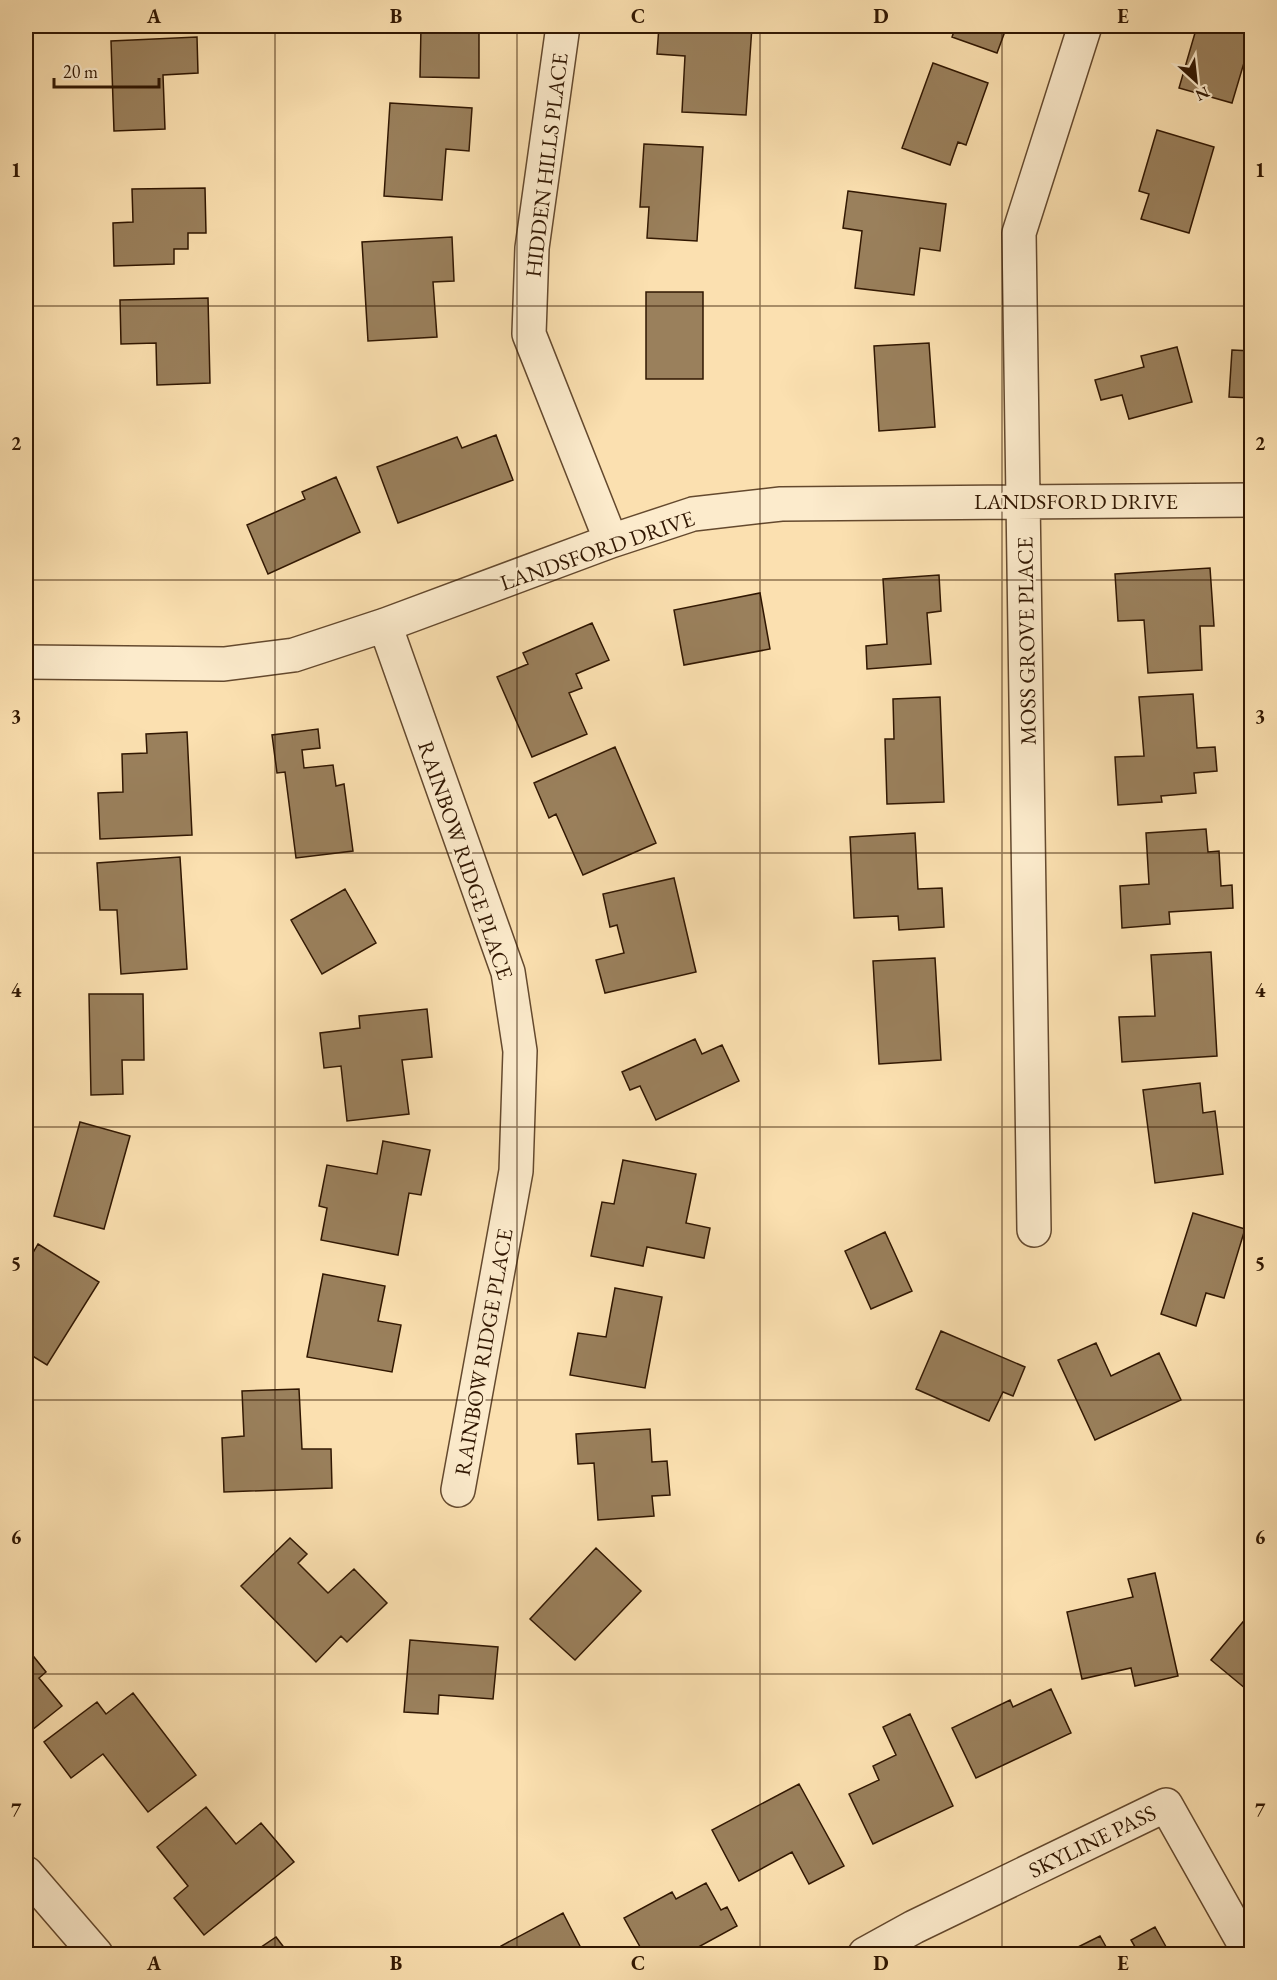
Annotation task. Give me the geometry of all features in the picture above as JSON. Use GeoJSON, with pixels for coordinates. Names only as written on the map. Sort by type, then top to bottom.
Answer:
{"type":"FeatureCollection","features":[{"type":"Feature","properties":{"kind":"street","name":"HIDDEN HILLS PLACE"},"geometry":{"type":"LineString","coordinates":[[563,26],[532,248],[529,334],[611,542]]}},
{"type":"Feature","properties":{"kind":"street","name":"MOSS GROVE PLACE"},"geometry":{"type":"LineString","coordinates":[[1035,1230],[1019,233],[1085,26]]}},
{"type":"Feature","properties":{"kind":"street","name":"LANDSFORD DRIVE"},"geometry":{"type":"LineString","coordinates":[[26,662],[224,664],[294,655],[385,625],[693,514],[781,504],[1251,500]]}},
{"type":"Feature","properties":{"kind":"street","name":"RAINBOW RIDGE PLACE"},"geometry":{"type":"LineString","coordinates":[[385,625],[508,972],[520,1051],[516,1171],[458,1490]]}},
{"type":"Feature","properties":{"kind":"street","name":"SKYLINE PASS"},"geometry":{"type":"LineString","coordinates":[[865,1954],[1166,1805],[1250,1954]]}},
{"type":"Feature","properties":{"kind":"street"},"geometry":{"type":"LineString","coordinates":[[31,1890],[96,1954]]}},
{"type":"Feature","properties":{"kind":"building"},"geometry":{"type":"Polygon","coordinates":[[[421,26],[479,26],[479,78],[420,77],[421,26]]]}},
{"type":"Feature","properties":{"kind":"building"},"geometry":{"type":"Polygon","coordinates":[[[659,26],[752,26],[746,115],[682,112],[685,56],[657,54],[659,26]]]}},
{"type":"Feature","properties":{"kind":"building"},"geometry":{"type":"Polygon","coordinates":[[[956,26],[1007,26],[997,53],[952,37],[956,26]]]}},
{"type":"Feature","properties":{"kind":"building"},"geometry":{"type":"Polygon","coordinates":[[[1197,26],[1252,26],[1252,36],[1232,103],[1179,88],[1197,26]]]}},
{"type":"Feature","properties":{"kind":"building"},"geometry":{"type":"Polygon","coordinates":[[[197,37],[198,73],[163,75],[165,129],[114,131],[111,41],[197,37]]]}},
{"type":"Feature","properties":{"kind":"building"},"geometry":{"type":"Polygon","coordinates":[[[933,63],[988,83],[966,145],[958,142],[950,165],[902,148],[933,63]]]}},
{"type":"Feature","properties":{"kind":"building"},"geometry":{"type":"Polygon","coordinates":[[[390,103],[472,108],[469,151],[446,149],[442,200],[384,196],[390,103]]]}},
{"type":"Feature","properties":{"kind":"building"},"geometry":{"type":"Polygon","coordinates":[[[1157,130],[1214,147],[1189,233],[1141,219],[1149,194],[1139,191],[1157,130]]]}},
{"type":"Feature","properties":{"kind":"building"},"geometry":{"type":"Polygon","coordinates":[[[644,144],[703,147],[697,241],[647,238],[649,207],[640,207],[644,144]]]}},
{"type":"Feature","properties":{"kind":"building"},"geometry":{"type":"Polygon","coordinates":[[[205,188],[206,233],[188,233],[188,249],[174,249],[174,264],[114,266],[113,223],[133,222],[132,189],[205,188]]]}},
{"type":"Feature","properties":{"kind":"building"},"geometry":{"type":"Polygon","coordinates":[[[848,191],[946,204],[940,251],[920,248],[914,295],[855,288],[862,231],[843,228],[848,191]]]}},
{"type":"Feature","properties":{"kind":"building"},"geometry":{"type":"Polygon","coordinates":[[[452,237],[454,281],[433,282],[437,337],[368,341],[362,242],[452,237]]]}},
{"type":"Feature","properties":{"kind":"building"},"geometry":{"type":"Polygon","coordinates":[[[646,292],[703,292],[703,379],[646,379],[646,292]]]}},
{"type":"Feature","properties":{"kind":"building"},"geometry":{"type":"Polygon","coordinates":[[[208,298],[210,383],[157,385],[156,343],[121,344],[120,300],[208,298]]]}},
{"type":"Feature","properties":{"kind":"building"},"geometry":{"type":"Polygon","coordinates":[[[929,343],[935,427],[879,431],[874,346],[929,343]]]}},
{"type":"Feature","properties":{"kind":"building"},"geometry":{"type":"Polygon","coordinates":[[[1177,347],[1192,402],[1129,419],[1122,395],[1101,400],[1095,380],[1144,367],[1141,356],[1177,347]]]}},
{"type":"Feature","properties":{"kind":"building"},"geometry":{"type":"Polygon","coordinates":[[[1232,350],[1252,351],[1252,398],[1229,397],[1232,350]]]}},
{"type":"Feature","properties":{"kind":"building"},"geometry":{"type":"Polygon","coordinates":[[[496,435],[513,480],[398,523],[377,467],[457,437],[462,448],[496,435]]]}},
{"type":"Feature","properties":{"kind":"building"},"geometry":{"type":"Polygon","coordinates":[[[336,477],[360,532],[268,574],[247,525],[305,499],[302,492],[336,477]]]}},
{"type":"Feature","properties":{"kind":"building"},"geometry":{"type":"Polygon","coordinates":[[[1210,568],[1214,626],[1200,626],[1202,670],[1148,673],[1144,620],[1118,621],[1115,574],[1210,568]]]}},
{"type":"Feature","properties":{"kind":"building"},"geometry":{"type":"Polygon","coordinates":[[[939,575],[941,611],[927,613],[931,664],[867,669],[866,646],[887,644],[883,579],[939,575]]]}},
{"type":"Feature","properties":{"kind":"building"},"geometry":{"type":"Polygon","coordinates":[[[760,593],[770,649],[684,665],[674,610],[760,593]]]}},
{"type":"Feature","properties":{"kind":"building"},"geometry":{"type":"Polygon","coordinates":[[[592,623],[609,660],[576,674],[582,688],[569,693],[587,734],[532,757],[497,677],[528,664],[523,653],[592,623]]]}},
{"type":"Feature","properties":{"kind":"building"},"geometry":{"type":"Polygon","coordinates":[[[1193,694],[1197,748],[1215,747],[1217,771],[1194,773],[1196,793],[1161,796],[1162,802],[1118,805],[1115,757],[1144,756],[1139,697],[1193,694]]]}},
{"type":"Feature","properties":{"kind":"building"},"geometry":{"type":"Polygon","coordinates":[[[940,697],[944,802],[887,804],[885,739],[894,739],[893,699],[940,697]]]}},
{"type":"Feature","properties":{"kind":"building"},"geometry":{"type":"Polygon","coordinates":[[[318,729],[320,748],[302,750],[304,768],[333,765],[336,786],[344,784],[353,851],[296,858],[285,772],[277,773],[272,735],[318,729]]]}},
{"type":"Feature","properties":{"kind":"building"},"geometry":{"type":"Polygon","coordinates":[[[187,732],[192,835],[100,839],[98,793],[123,792],[122,754],[147,753],[146,734],[187,732]]]}},
{"type":"Feature","properties":{"kind":"building"},"geometry":{"type":"Polygon","coordinates":[[[615,747],[656,843],[583,875],[556,814],[549,818],[534,783],[615,747]]]}},
{"type":"Feature","properties":{"kind":"building"},"geometry":{"type":"Polygon","coordinates":[[[1206,829],[1208,852],[1219,851],[1221,886],[1232,885],[1233,908],[1169,912],[1170,924],[1122,928],[1120,886],[1149,884],[1146,833],[1206,829]]]}},
{"type":"Feature","properties":{"kind":"building"},"geometry":{"type":"Polygon","coordinates":[[[915,833],[918,889],[942,888],[944,927],[899,930],[898,916],[854,918],[850,837],[915,833]]]}},
{"type":"Feature","properties":{"kind":"building"},"geometry":{"type":"Polygon","coordinates":[[[180,857],[187,969],[121,974],[117,910],[100,910],[97,863],[180,857]]]}},
{"type":"Feature","properties":{"kind":"building"},"geometry":{"type":"Polygon","coordinates":[[[674,878],[696,972],[605,993],[596,960],[624,953],[617,925],[610,927],[603,894],[674,878]]]}},
{"type":"Feature","properties":{"kind":"building"},"geometry":{"type":"Polygon","coordinates":[[[345,889],[376,943],[322,974],[291,920],[345,889]]]}},
{"type":"Feature","properties":{"kind":"building"},"geometry":{"type":"Polygon","coordinates":[[[1211,952],[1217,1056],[1122,1062],[1119,1017],[1155,1016],[1151,955],[1211,952]]]}},
{"type":"Feature","properties":{"kind":"building"},"geometry":{"type":"Polygon","coordinates":[[[935,958],[941,1060],[879,1064],[873,961],[935,958]]]}},
{"type":"Feature","properties":{"kind":"building"},"geometry":{"type":"Polygon","coordinates":[[[89,994],[143,994],[144,1060],[122,1060],[123,1094],[91,1095],[89,994]]]}},
{"type":"Feature","properties":{"kind":"building"},"geometry":{"type":"Polygon","coordinates":[[[427,1009],[432,1057],[402,1060],[409,1114],[347,1121],[341,1066],[324,1068],[320,1033],[360,1028],[359,1016],[427,1009]]]}},
{"type":"Feature","properties":{"kind":"building"},"geometry":{"type":"Polygon","coordinates":[[[695,1039],[702,1054],[722,1045],[739,1081],[656,1120],[640,1086],[630,1090],[622,1072],[695,1039]]]}},
{"type":"Feature","properties":{"kind":"building"},"geometry":{"type":"Polygon","coordinates":[[[1200,1083],[1203,1113],[1215,1111],[1223,1174],[1155,1183],[1143,1090],[1200,1083]]]}},
{"type":"Feature","properties":{"kind":"building"},"geometry":{"type":"Polygon","coordinates":[[[80,1122],[130,1136],[104,1229],[54,1216],[80,1122]]]}},
{"type":"Feature","properties":{"kind":"building"},"geometry":{"type":"Polygon","coordinates":[[[383,1141],[430,1150],[421,1195],[409,1193],[398,1255],[321,1240],[327,1208],[319,1206],[327,1165],[377,1174],[383,1141]]]}},
{"type":"Feature","properties":{"kind":"building"},"geometry":{"type":"Polygon","coordinates":[[[623,1160],[696,1174],[686,1223],[710,1228],[704,1258],[647,1247],[643,1266],[591,1256],[602,1202],[614,1204],[623,1160]]]}},
{"type":"Feature","properties":{"kind":"building"},"geometry":{"type":"Polygon","coordinates":[[[1193,1213],[1245,1229],[1224,1298],[1206,1293],[1196,1326],[1161,1314],[1193,1213]]]}},
{"type":"Feature","properties":{"kind":"building"},"geometry":{"type":"Polygon","coordinates":[[[885,1232],[912,1291],[871,1309],[845,1251],[885,1232]]]}},
{"type":"Feature","properties":{"kind":"building"},"geometry":{"type":"Polygon","coordinates":[[[38,1244],[99,1282],[47,1365],[26,1352],[26,1265],[38,1244]]]}},
{"type":"Feature","properties":{"kind":"building"},"geometry":{"type":"Polygon","coordinates":[[[323,1274],[385,1286],[378,1321],[401,1325],[392,1372],[307,1357],[323,1274]]]}},
{"type":"Feature","properties":{"kind":"building"},"geometry":{"type":"Polygon","coordinates":[[[615,1288],[662,1297],[645,1388],[570,1375],[578,1333],[606,1337],[615,1288]]]}},
{"type":"Feature","properties":{"kind":"building"},"geometry":{"type":"Polygon","coordinates":[[[941,1331],[1025,1367],[1013,1396],[1003,1392],[989,1421],[916,1389],[941,1331]]]}},
{"type":"Feature","properties":{"kind":"building"},"geometry":{"type":"Polygon","coordinates":[[[1096,1343],[1111,1376],[1159,1353],[1181,1400],[1095,1440],[1058,1360],[1096,1343]]]}},
{"type":"Feature","properties":{"kind":"building"},"geometry":{"type":"Polygon","coordinates":[[[299,1389],[302,1449],[331,1449],[332,1488],[224,1492],[222,1438],[244,1436],[242,1391],[299,1389]]]}},
{"type":"Feature","properties":{"kind":"building"},"geometry":{"type":"Polygon","coordinates":[[[650,1429],[652,1462],[667,1461],[670,1495],[652,1496],[654,1516],[598,1520],[594,1463],[578,1464],[576,1434],[650,1429]]]}},
{"type":"Feature","properties":{"kind":"building"},"geometry":{"type":"Polygon","coordinates":[[[290,1538],[307,1554],[298,1563],[328,1593],[354,1569],[387,1603],[347,1642],[341,1636],[316,1662],[241,1586],[290,1538]]]}},
{"type":"Feature","properties":{"kind":"building"},"geometry":{"type":"Polygon","coordinates":[[[596,1548],[641,1591],[575,1660],[530,1619],[596,1548]]]}},
{"type":"Feature","properties":{"kind":"building"},"geometry":{"type":"Polygon","coordinates":[[[1155,1573],[1178,1676],[1135,1686],[1131,1668],[1082,1679],[1067,1612],[1133,1597],[1128,1579],[1155,1573]]]}},
{"type":"Feature","properties":{"kind":"building"},"geometry":{"type":"Polygon","coordinates":[[[1247,1617],[1252,1621],[1252,1694],[1211,1660],[1247,1617]]]}},
{"type":"Feature","properties":{"kind":"building"},"geometry":{"type":"Polygon","coordinates":[[[410,1640],[498,1647],[493,1699],[439,1695],[438,1714],[404,1712],[410,1640]]]}},
{"type":"Feature","properties":{"kind":"building"},"geometry":{"type":"Polygon","coordinates":[[[26,1647],[46,1672],[39,1678],[62,1706],[27,1734],[26,1732],[26,1647]]]}},
{"type":"Feature","properties":{"kind":"building"},"geometry":{"type":"Polygon","coordinates":[[[1051,1689],[1071,1733],[976,1778],[952,1728],[1010,1700],[1013,1707],[1051,1689]]]}},
{"type":"Feature","properties":{"kind":"building"},"geometry":{"type":"Polygon","coordinates":[[[133,1693],[196,1775],[148,1812],[103,1754],[71,1778],[44,1742],[97,1702],[106,1714],[133,1693]]]}},
{"type":"Feature","properties":{"kind":"building"},"geometry":{"type":"Polygon","coordinates":[[[910,1714],[953,1806],[873,1844],[849,1794],[879,1780],[873,1766],[896,1755],[883,1727],[910,1714]]]}},
{"type":"Feature","properties":{"kind":"building"},"geometry":{"type":"Polygon","coordinates":[[[799,1784],[844,1866],[809,1884],[792,1852],[739,1881],[712,1830],[799,1784]]]}},
{"type":"Feature","properties":{"kind":"building"},"geometry":{"type":"Polygon","coordinates":[[[206,1807],[236,1844],[261,1823],[294,1862],[204,1935],[174,1898],[188,1886],[157,1847],[206,1807]]]}},
{"type":"Feature","properties":{"kind":"building"},"geometry":{"type":"Polygon","coordinates":[[[706,1883],[721,1910],[727,1907],[737,1926],[693,1950],[691,1947],[676,1954],[644,1954],[624,1918],[672,1892],[676,1899],[706,1883]]]}},
{"type":"Feature","properties":{"kind":"building"},"geometry":{"type":"Polygon","coordinates":[[[563,1913],[584,1954],[505,1954],[501,1946],[563,1913]]]}},
{"type":"Feature","properties":{"kind":"building"},"geometry":{"type":"Polygon","coordinates":[[[1155,1927],[1170,1954],[1133,1954],[1138,1952],[1131,1940],[1155,1927]]]}},
{"type":"Feature","properties":{"kind":"building"},"geometry":{"type":"Polygon","coordinates":[[[1100,1936],[1110,1954],[1064,1954],[1100,1936]]]}},
{"type":"Feature","properties":{"kind":"building"},"geometry":{"type":"Polygon","coordinates":[[[276,1937],[289,1954],[251,1954],[276,1937]]]}}]}
